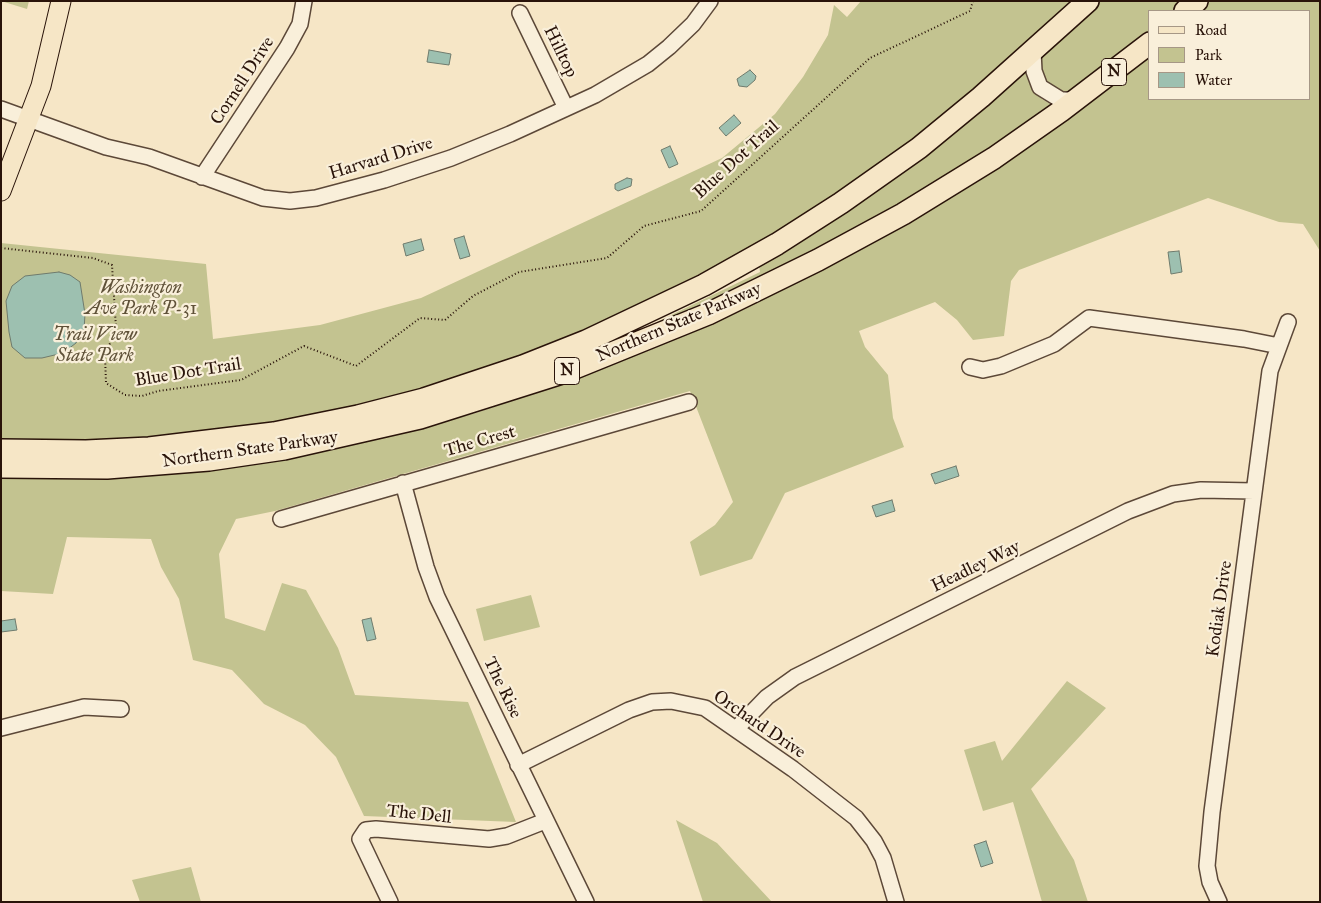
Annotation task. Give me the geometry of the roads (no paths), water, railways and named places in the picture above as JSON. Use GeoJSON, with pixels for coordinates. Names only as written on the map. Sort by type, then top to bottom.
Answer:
{"type":"FeatureCollection","features":[{"type":"Feature","properties":{"kind":"highway","name":"Northern State Parkway"},"geometry":{"type":"LineString","coordinates":[[1,450],[86,451],[150,448],[274,433],[358,416],[424,399],[523,366],[648,314],[777,244],[919,148],[1033,52],[1088,1]]}},
{"type":"Feature","properties":{"kind":"highway"},"geometry":{"type":"LineString","coordinates":[[1186,10],[1197,1]]}},
{"type":"Feature","properties":{"kind":"highway","name":"Northern State Parkway"},"geometry":{"type":"LineString","coordinates":[[1,467],[107,468],[209,460],[284,449],[420,418],[519,387],[655,337],[708,314],[818,260],[903,214],[994,158],[1076,100],[1148,44]]}},
{"type":"Feature","properties":{"kind":"main road"},"geometry":{"type":"LineString","coordinates":[[1,191],[41,86],[61,1]]}},
{"type":"Feature","properties":{"kind":"street","name":"Cornell Drive"},"geometry":{"type":"LineString","coordinates":[[202,177],[287,48],[300,24],[304,1]]}},
{"type":"Feature","properties":{"kind":"street","name":"Harvard Drive"},"geometry":{"type":"LineString","coordinates":[[1,109],[106,147],[149,157],[263,198],[290,201],[316,198],[384,180],[451,158],[510,134],[595,95],[648,64],[692,24],[710,1]]}},
{"type":"Feature","properties":{"kind":"street","name":"Hilltop"},"geometry":{"type":"LineString","coordinates":[[520,13],[566,108]]}},
{"type":"Feature","properties":{"kind":"street"},"geometry":{"type":"LineString","coordinates":[[1033,52],[1034,71],[1040,87],[1061,100],[1076,100]]}},
{"type":"Feature","properties":{"kind":"street"},"geometry":{"type":"LineString","coordinates":[[970,367],[983,370],[1001,366],[1054,344],[1089,318],[1244,339],[1279,346]]}},
{"type":"Feature","properties":{"kind":"street","name":"Kodiak Drive"},"geometry":{"type":"LineString","coordinates":[[1219,902],[1210,882],[1208,854],[1270,371],[1288,322]]}},
{"type":"Feature","properties":{"kind":"street","name":"The Crest"},"geometry":{"type":"LineString","coordinates":[[281,519],[690,402]]}},
{"type":"Feature","properties":{"kind":"street","name":"The Rise"},"geometry":{"type":"LineString","coordinates":[[403,483],[426,567],[438,597],[545,821],[586,902]]}},
{"type":"Feature","properties":{"kind":"street","name":"Headley Way"},"geometry":{"type":"LineString","coordinates":[[736,729],[767,697],[795,677],[1128,511],[1173,494],[1201,490],[1254,491]]}},
{"type":"Feature","properties":{"kind":"street","name":"Orchard Drive"},"geometry":{"type":"LineString","coordinates":[[518,765],[629,710],[652,702],[671,701],[692,704],[716,714],[856,818],[874,841],[882,858],[896,902]]}},
{"type":"Feature","properties":{"kind":"street"},"geometry":{"type":"LineString","coordinates":[[1,728],[84,707],[122,709]]}},
{"type":"Feature","properties":{"kind":"street","name":"The Dell"},"geometry":{"type":"LineString","coordinates":[[390,902],[360,839],[366,830],[376,829],[456,838],[489,839],[507,836],[545,821]]}},
{"type":"Feature","properties":{"kind":"water"},"geometry":{"type":"Polygon","coordinates":[[[429,50],[451,54],[449,65],[427,62],[429,50]]]}},
{"type":"Feature","properties":{"kind":"water"},"geometry":{"type":"Polygon","coordinates":[[[750,70],[756,76],[755,80],[747,87],[739,86],[737,79],[750,70]]]}},
{"type":"Feature","properties":{"kind":"water"},"geometry":{"type":"Polygon","coordinates":[[[734,115],[741,123],[726,136],[719,128],[734,115]]]}},
{"type":"Feature","properties":{"kind":"water"},"geometry":{"type":"Polygon","coordinates":[[[670,146],[678,164],[669,168],[661,150],[670,146]]]}},
{"type":"Feature","properties":{"kind":"water"},"geometry":{"type":"Polygon","coordinates":[[[627,178],[632,179],[631,186],[618,191],[615,189],[615,184],[627,178]]]}},
{"type":"Feature","properties":{"kind":"water"},"geometry":{"type":"Polygon","coordinates":[[[464,236],[470,256],[460,259],[454,239],[464,236]]]}},
{"type":"Feature","properties":{"kind":"water"},"geometry":{"type":"Polygon","coordinates":[[[421,239],[424,250],[406,256],[403,244],[421,239]]]}},
{"type":"Feature","properties":{"kind":"water"},"geometry":{"type":"Polygon","coordinates":[[[1179,251],[1182,272],[1171,274],[1168,252],[1179,251]]]}},
{"type":"Feature","properties":{"kind":"water"},"geometry":{"type":"Polygon","coordinates":[[[59,272],[70,275],[80,282],[85,314],[84,330],[76,343],[63,353],[42,358],[25,358],[12,347],[6,301],[12,286],[25,276],[59,272]]]}},
{"type":"Feature","properties":{"kind":"water"},"geometry":{"type":"Polygon","coordinates":[[[956,466],[959,476],[935,484],[931,474],[956,466]]]}},
{"type":"Feature","properties":{"kind":"water"},"geometry":{"type":"Polygon","coordinates":[[[892,500],[895,511],[876,517],[872,506],[892,500]]]}},
{"type":"Feature","properties":{"kind":"water"},"geometry":{"type":"Polygon","coordinates":[[[371,618],[376,639],[367,641],[362,620],[371,618]]]}},
{"type":"Feature","properties":{"kind":"water"},"geometry":{"type":"Polygon","coordinates":[[[15,619],[17,630],[1,632],[1,621],[15,619]]]}},
{"type":"Feature","properties":{"kind":"water"},"geometry":{"type":"Polygon","coordinates":[[[986,841],[993,863],[981,867],[974,845],[986,841]]]}},
{"type":"Feature","properties":{"kind":"park label","name":"Washington Ave Park P-31"},"geometry":{"type":"Point","coordinates":[141,299]}},
{"type":"Feature","properties":{"kind":"park label","name":"Trail View State Park"},"geometry":{"type":"Point","coordinates":[95,346]}}]}
